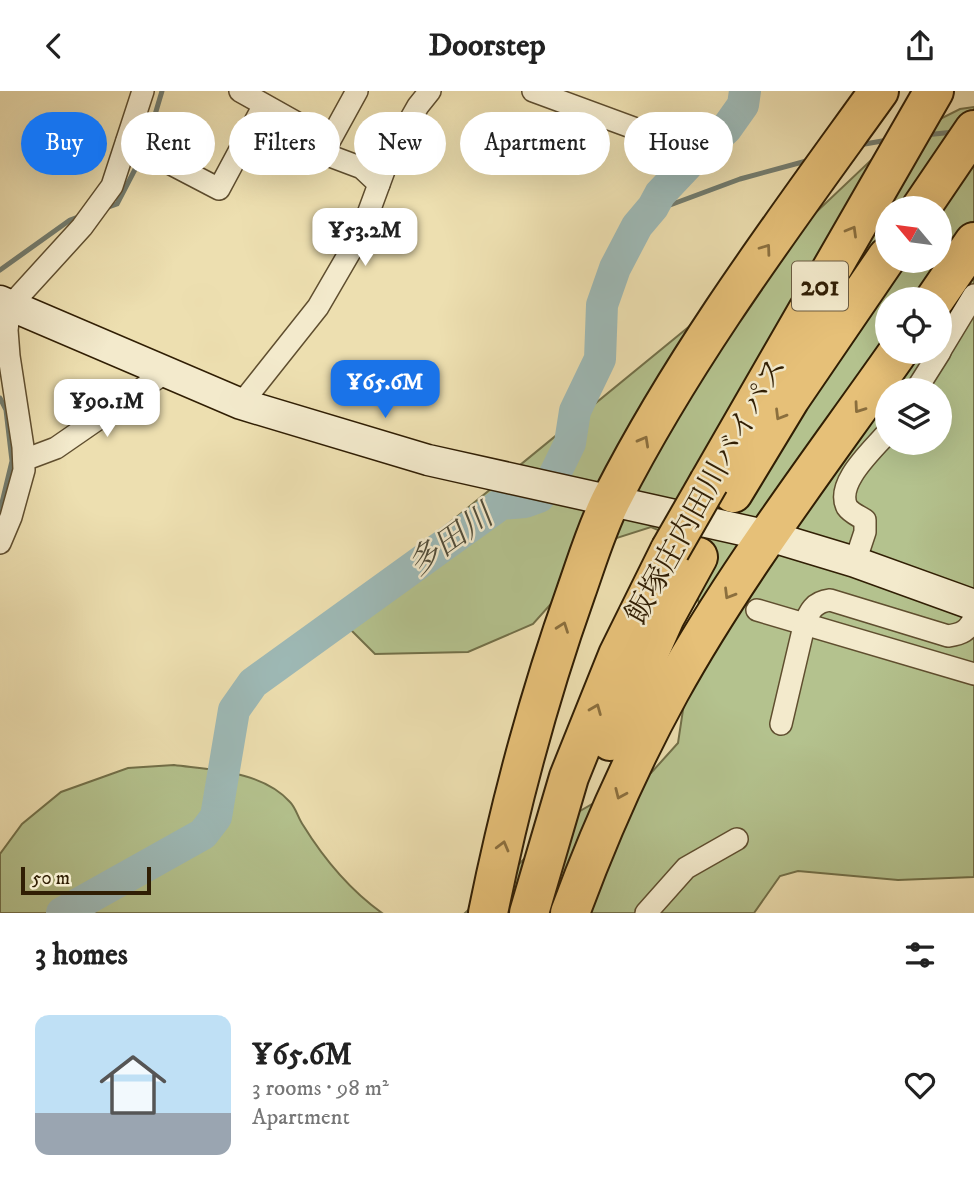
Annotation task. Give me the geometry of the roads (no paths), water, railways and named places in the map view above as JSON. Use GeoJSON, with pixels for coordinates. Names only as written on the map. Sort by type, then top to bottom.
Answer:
{"type":"FeatureCollection","features":[{"type":"Feature","properties":{"kind":"highway"},"geometry":{"type":"LineString","coordinates":[[488,913],[499,860],[552,658],[611,500],[670,394],[738,288],[879,91]]}},
{"type":"Feature","properties":{"kind":"highway","name":"飯塚庄内田川バイパス"},"geometry":{"type":"LineString","coordinates":[[529,913],[569,777],[618,655],[684,554],[934,91]]}},
{"type":"Feature","properties":{"kind":"highway"},"geometry":{"type":"LineString","coordinates":[[928,196],[974,130]]}},
{"type":"Feature","properties":{"kind":"highway"},"geometry":{"type":"LineString","coordinates":[[943,287],[974,241]]}},
{"type":"Feature","properties":{"kind":"highway","name":"飯塚庄内田川バイパス"},"geometry":{"type":"LineString","coordinates":[[721,487],[790,399],[876,273]]}},
{"type":"Feature","properties":{"kind":"highway"},"geometry":{"type":"LineString","coordinates":[[570,913],[604,827],[670,691],[736,583],[890,364]]}},
{"type":"Feature","properties":{"kind":"highway","name":"飯塚庄内田川バイパス"},"geometry":{"type":"LineString","coordinates":[[550,913],[594,779],[665,617],[684,554]]}},
{"type":"Feature","properties":{"kind":"street"},"geometry":{"type":"LineString","coordinates":[[136,112],[143,91]]}},
{"type":"Feature","properties":{"kind":"street"},"geometry":{"type":"LineString","coordinates":[[240,91],[278,112]]}},
{"type":"Feature","properties":{"kind":"street"},"geometry":{"type":"LineString","coordinates":[[340,121],[357,91]]}},
{"type":"Feature","properties":{"kind":"street"},"geometry":{"type":"LineString","coordinates":[[241,404],[318,307],[361,233],[389,157],[418,106],[430,91]]}},
{"type":"Feature","properties":{"kind":"street"},"geometry":{"type":"LineString","coordinates":[[533,91],[624,124]]}},
{"type":"Feature","properties":{"kind":"street"},"geometry":{"type":"LineString","coordinates":[[192,175],[219,189],[264,104]]}},
{"type":"Feature","properties":{"kind":"street"},"geometry":{"type":"LineString","coordinates":[[5,303],[82,227],[112,186],[121,159]]}},
{"type":"Feature","properties":{"kind":"street"},"geometry":{"type":"LineString","coordinates":[[340,160],[362,168],[379,184]]}},
{"type":"Feature","properties":{"kind":"street"},"geometry":{"type":"LineString","coordinates":[[952,332],[974,295]]}},
{"type":"Feature","properties":{"kind":"street"},"geometry":{"type":"LineString","coordinates":[[5,303],[241,404],[428,460],[769,536],[855,562],[974,605]]}},
{"type":"Feature","properties":{"kind":"street"},"geometry":{"type":"LineString","coordinates":[[0,543],[11,517],[24,470],[5,303]]}},
{"type":"Feature","properties":{"kind":"street"},"geometry":{"type":"LineString","coordinates":[[24,460],[56,448],[166,372]]}},
{"type":"Feature","properties":{"kind":"street"},"geometry":{"type":"LineString","coordinates":[[855,562],[865,532],[865,520],[848,509],[845,498],[847,480],[875,447]]}},
{"type":"Feature","properties":{"kind":"street"},"geometry":{"type":"LineString","coordinates":[[781,724],[804,626],[810,611],[820,601],[830,600],[948,636],[961,635],[970,627],[974,618]]}},
{"type":"Feature","properties":{"kind":"street"},"geometry":{"type":"LineString","coordinates":[[757,610],[974,674]]}},
{"type":"Feature","properties":{"kind":"street"},"geometry":{"type":"LineString","coordinates":[[646,913],[686,867],[737,839]]}},
{"type":"Feature","properties":{"kind":"waterway"},"geometry":{"type":"LineString","coordinates":[[156,112],[162,91]]}},
{"type":"Feature","properties":{"kind":"waterway","name":"多田川"},"geometry":{"type":"LineString","coordinates":[[62,913],[203,834],[216,817],[234,710],[253,683],[501,504],[525,502],[539,497],[552,480],[570,443],[575,411],[600,359],[602,305],[615,268],[637,226],[660,194],[726,129],[743,105],[745,91]]}},
{"type":"Feature","properties":{"kind":"waterway"},"geometry":{"type":"LineString","coordinates":[[925,135],[954,132]]}},
{"type":"Feature","properties":{"kind":"waterway"},"geometry":{"type":"LineString","coordinates":[[859,145],[888,140]]}},
{"type":"Feature","properties":{"kind":"waterway"},"geometry":{"type":"LineString","coordinates":[[653,207],[670,205],[740,179],[810,160]]}},
{"type":"Feature","properties":{"kind":"waterway"},"geometry":{"type":"LineString","coordinates":[[103,209],[117,204],[132,175]]}},
{"type":"Feature","properties":{"kind":"waterway"},"geometry":{"type":"LineString","coordinates":[[0,270],[70,220],[81,216]]}},
{"type":"Feature","properties":{"kind":"waterway"},"geometry":{"type":"LineString","coordinates":[[0,398],[6,410],[12,461],[0,511]]}}]}
